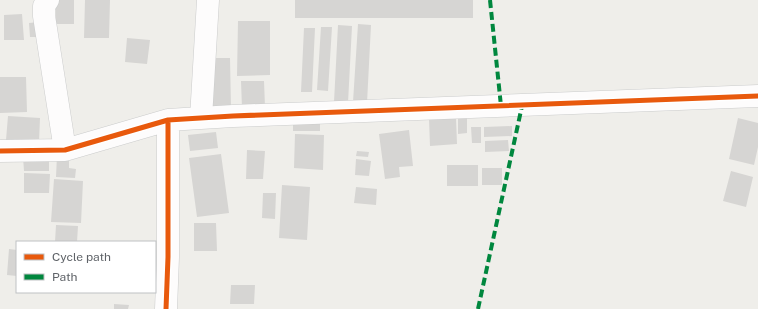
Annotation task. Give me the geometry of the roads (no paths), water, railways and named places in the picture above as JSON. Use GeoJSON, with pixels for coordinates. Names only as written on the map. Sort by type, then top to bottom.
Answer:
{"type":"FeatureCollection","features":[{"type":"Feature","properties":{"kind":"street"},"geometry":{"type":"LineString","coordinates":[[48,0],[44,6],[44,16],[65,150]]}},
{"type":"Feature","properties":{"kind":"street"},"geometry":{"type":"LineString","coordinates":[[201,118],[208,0]]}},
{"type":"Feature","properties":{"kind":"street"},"geometry":{"type":"LineString","coordinates":[[0,151],[65,150],[168,120],[758,96]]}},
{"type":"Feature","properties":{"kind":"street"},"geometry":{"type":"LineString","coordinates":[[166,309],[168,257],[168,120]]}}]}
